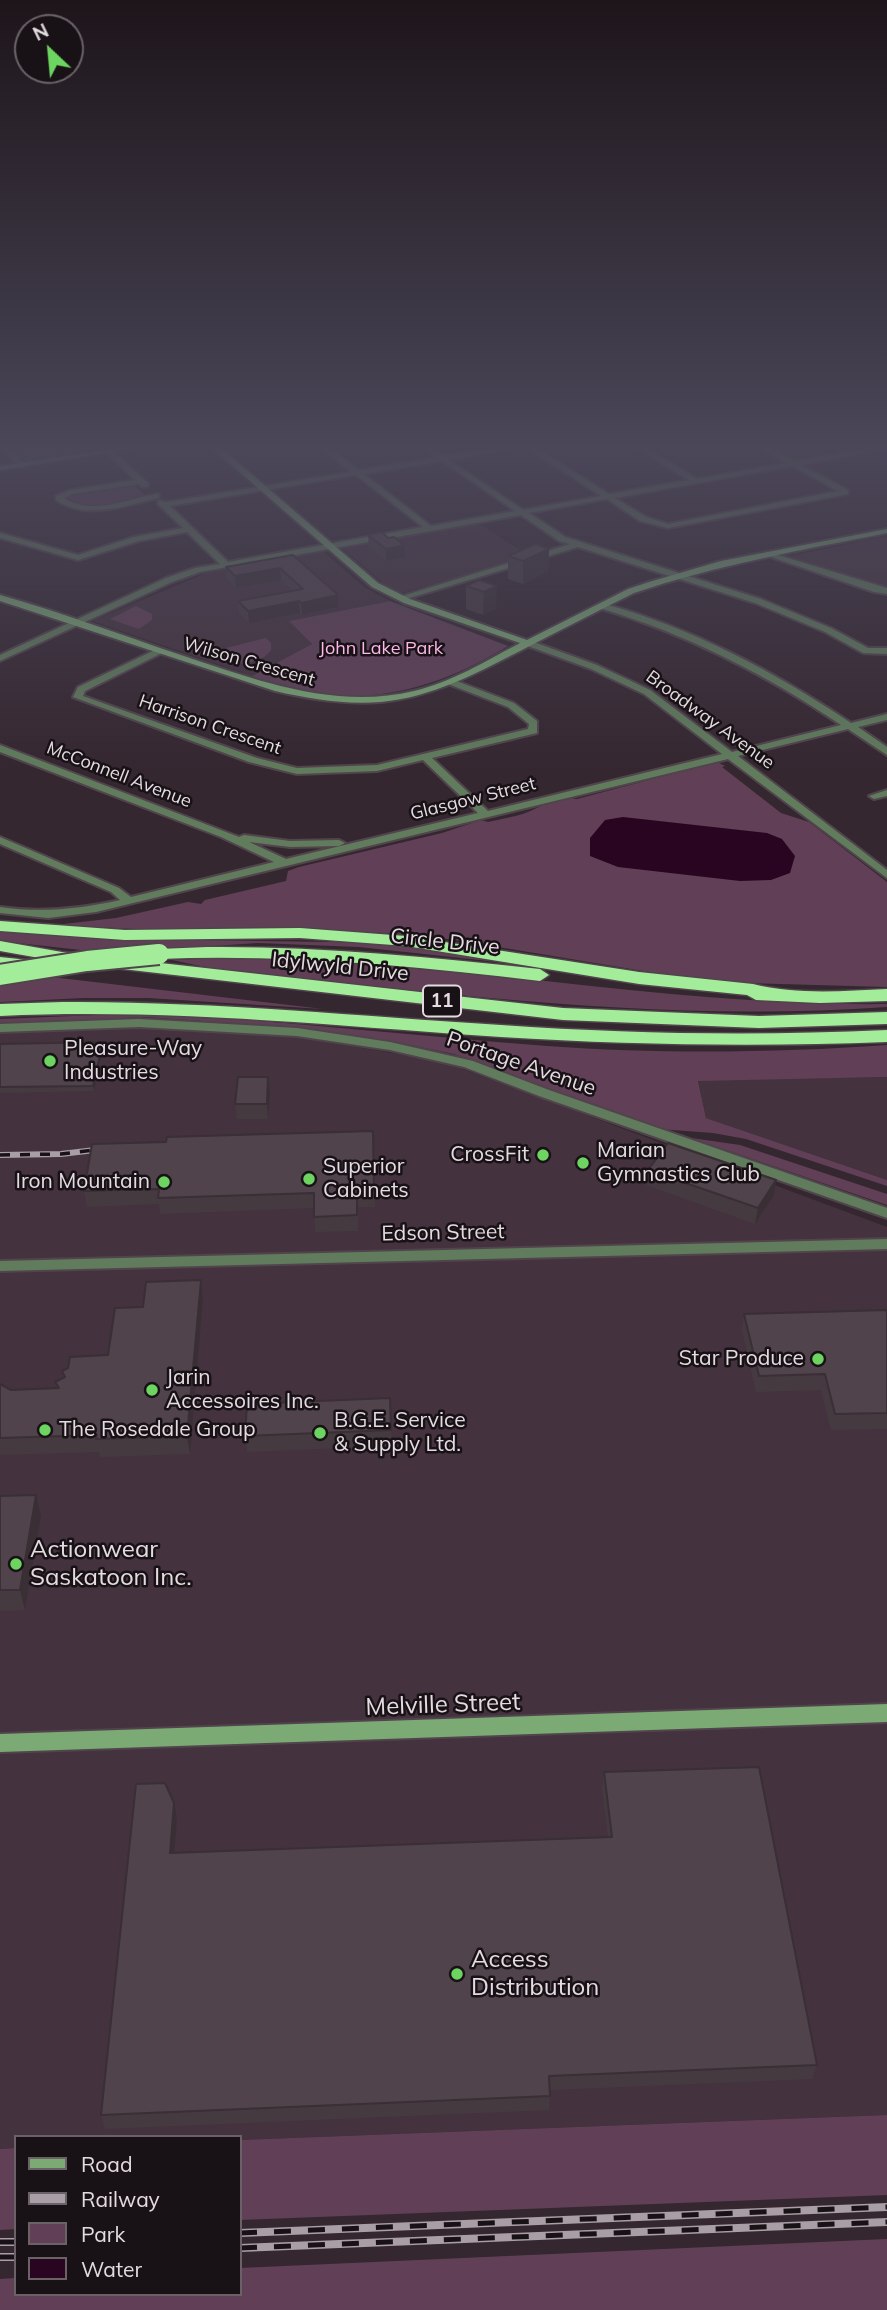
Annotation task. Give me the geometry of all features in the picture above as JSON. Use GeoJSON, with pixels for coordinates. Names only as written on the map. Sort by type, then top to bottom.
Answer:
{"type":"FeatureCollection","features":[{"type":"Feature","properties":{"kind":"highway"},"geometry":{"type":"LineString","coordinates":[[0,926],[125,935],[300,933],[406,941],[639,978],[753,990],[769,995]]}},
{"type":"Feature","properties":{"kind":"highway","name":"Idylwyld Drive"},"geometry":{"type":"LineString","coordinates":[[0,946],[201,974],[563,1014],[652,1020],[887,1018]]}},
{"type":"Feature","properties":{"kind":"highway","name":"Circle Drive"},"geometry":{"type":"LineString","coordinates":[[0,975],[87,961],[159,954],[236,951],[323,954],[710,993],[820,997],[887,995]]}},
{"type":"Feature","properties":{"kind":"highway","name":"Idylwyld Drive"},"geometry":{"type":"LineString","coordinates":[[0,962],[592,1035]]}},
{"type":"Feature","properties":{"kind":"highway","name":"11"},"geometry":{"type":"LineString","coordinates":[[0,1010],[113,1006],[187,1007],[503,1031],[695,1040],[819,1040],[887,1036]]}},
{"type":"Feature","properties":{"kind":"street"},"geometry":{"type":"LineString","coordinates":[[217,556],[226,565]]}},
{"type":"Feature","properties":{"kind":"street"},"geometry":{"type":"LineString","coordinates":[[0,658],[169,580],[276,556]]}},
{"type":"Feature","properties":{"kind":"street","name":"Broadway Avenue"},"geometry":{"type":"LineString","coordinates":[[342,556],[375,584],[400,598],[594,667],[635,685],[663,703],[887,875]]}},
{"type":"Feature","properties":{"kind":"street"},"geometry":{"type":"LineString","coordinates":[[400,598],[540,556]]}},
{"type":"Feature","properties":{"kind":"street"},"geometry":{"type":"LineString","coordinates":[[611,556],[798,616],[866,651],[887,651]]}},
{"type":"Feature","properties":{"kind":"street","name":"Wilson Crescent"},"geometry":{"type":"LineString","coordinates":[[0,598],[278,690],[315,698],[385,698],[430,690],[450,682],[636,589],[677,576],[763,556]]}},
{"type":"Feature","properties":{"kind":"street"},"geometry":{"type":"LineString","coordinates":[[776,556],[887,591]]}},
{"type":"Feature","properties":{"kind":"street"},"geometry":{"type":"LineString","coordinates":[[602,606],[682,632],[727,651],[887,752]]}},
{"type":"Feature","properties":{"kind":"street","name":"Harrison Crescent"},"geometry":{"type":"LineString","coordinates":[[159,651],[81,690],[78,697],[253,761],[297,771],[355,771],[527,735],[535,728],[534,723],[511,705],[450,682]]}},
{"type":"Feature","properties":{"kind":"street","name":"Glasgow Street"},"geometry":{"type":"LineString","coordinates":[[0,910],[67,914],[887,717]]}},
{"type":"Feature","properties":{"kind":"street","name":"McConnell Avenue"},"geometry":{"type":"LineString","coordinates":[[0,748],[225,835],[285,863]]}},
{"type":"Feature","properties":{"kind":"street"},"geometry":{"type":"LineString","coordinates":[[426,758],[485,814]]}},
{"type":"Feature","properties":{"kind":"street"},"geometry":{"type":"LineString","coordinates":[[874,796],[887,793]]}},
{"type":"Feature","properties":{"kind":"street","name":"McConnell Avenue"},"geometry":{"type":"LineString","coordinates":[[225,835],[290,844],[379,840]]}},
{"type":"Feature","properties":{"kind":"street"},"geometry":{"type":"LineString","coordinates":[[0,840],[115,890],[128,900]]}},
{"type":"Feature","properties":{"kind":"street","name":"Portage Avenue"},"geometry":{"type":"LineString","coordinates":[[0,1028],[139,1023],[297,1032],[390,1045],[468,1064],[887,1213]]}},
{"type":"Feature","properties":{"kind":"street","name":"Edson Street"},"geometry":{"type":"LineString","coordinates":[[0,1266],[887,1244]]}},
{"type":"Feature","properties":{"kind":"street","name":"Melville Street"},"geometry":{"type":"LineString","coordinates":[[0,1743],[887,1713]]}},
{"type":"Feature","properties":{"kind":"shaded area"},"geometry":{"type":"Polygon","coordinates":[[[299,556],[328,556],[364,587],[390,601],[290,621],[312,644],[252,676],[92,621],[206,573],[299,556]]]}},
{"type":"Feature","properties":{"kind":"shaded area"},"geometry":{"type":"Polygon","coordinates":[[[351,556],[529,556],[402,593],[384,584],[351,556]]]}},
{"type":"Feature","properties":{"kind":"shaded area"},"geometry":{"type":"Polygon","coordinates":[[[789,556],[887,556],[887,589],[789,556]]]}},
{"type":"Feature","properties":{"kind":"shaded area"},"geometry":{"type":"Polygon","coordinates":[[[145,1027],[302,1038],[410,1056],[460,1068],[887,1227],[887,2115],[242,2140],[242,2135],[14,2135],[14,2148],[0,2149],[0,1032],[145,1027]]]}},
{"type":"Feature","properties":{"kind":"shaded area"},"geometry":{"type":"Polygon","coordinates":[[[887,1077],[887,1180],[706,1118],[698,1080],[887,1077]]]}},
{"type":"Feature","properties":{"kind":"green space","name":"John Lake Park"},"geometry":{"type":"Polygon","coordinates":[[[390,601],[508,646],[446,677],[383,694],[319,694],[252,676],[312,644],[289,621],[390,601]]]}},
{"type":"Feature","properties":{"kind":"green space"},"geometry":{"type":"Polygon","coordinates":[[[136,606],[152,614],[152,620],[139,629],[110,619],[136,606]]]}},
{"type":"Feature","properties":{"kind":"green space"},"geometry":{"type":"Polygon","coordinates":[[[266,638],[271,643],[271,650],[262,658],[251,662],[242,664],[226,648],[266,638]]]}},
{"type":"Feature","properties":{"kind":"green space"},"geometry":{"type":"Polygon","coordinates":[[[717,762],[781,813],[809,822],[887,882],[887,987],[710,982],[456,940],[392,933],[176,931],[55,925],[116,918],[188,902],[201,904],[205,900],[286,881],[288,871],[299,867],[442,833],[481,820],[488,822],[513,817],[557,800],[577,799],[717,762]]]}},
{"type":"Feature","properties":{"kind":"green space"},"geometry":{"type":"Polygon","coordinates":[[[0,930],[134,939],[394,943],[563,969],[359,947],[258,943],[108,953],[0,941],[0,930]]]}},
{"type":"Feature","properties":{"kind":"green space"},"geometry":{"type":"Polygon","coordinates":[[[243,957],[404,966],[645,992],[806,1003],[887,1004],[887,1007],[717,1011],[548,1003],[210,968],[172,960],[243,957]]]}},
{"type":"Feature","properties":{"kind":"green space"},"geometry":{"type":"Polygon","coordinates":[[[43,976],[323,1009],[148,998],[0,1002],[0,983],[43,976]]]}},
{"type":"Feature","properties":{"kind":"green space"},"geometry":{"type":"Polygon","coordinates":[[[145,1013],[589,1049],[717,1052],[887,1045],[887,1077],[698,1081],[706,1118],[887,1180],[887,1186],[746,1139],[713,1133],[659,1129],[454,1054],[400,1043],[289,1027],[146,1017],[0,1024],[0,1019],[145,1013]]]}},
{"type":"Feature","properties":{"kind":"green space"},"geometry":{"type":"Polygon","coordinates":[[[691,1138],[740,1145],[887,1194],[887,1205],[691,1138]]]}},
{"type":"Feature","properties":{"kind":"green space"},"geometry":{"type":"Polygon","coordinates":[[[887,2115],[887,2195],[242,2220],[242,2140],[887,2115]]]}},
{"type":"Feature","properties":{"kind":"green space"},"geometry":{"type":"Polygon","coordinates":[[[14,2148],[14,2229],[0,2230],[0,2149],[14,2148]]]}},
{"type":"Feature","properties":{"kind":"green space"},"geometry":{"type":"Polygon","coordinates":[[[887,2239],[887,2310],[0,2310],[0,2279],[14,2278],[14,2296],[242,2296],[242,2268],[887,2239]]]}},
{"type":"Feature","properties":{"kind":"water"},"geometry":{"type":"Polygon","coordinates":[[[623,817],[767,833],[782,839],[795,856],[790,873],[771,880],[740,881],[618,867],[590,856],[590,838],[605,820],[623,817]]]}},
{"type":"Feature","properties":{"kind":"building"},"geometry":{"type":"Polygon","coordinates":[[[294,556],[338,595],[248,611],[238,601],[303,589],[280,568],[235,576],[226,567],[294,556]]]}},
{"type":"Feature","properties":{"kind":"building"},"geometry":{"type":"Polygon","coordinates":[[[508,556],[534,556],[523,561],[508,556]]]}},
{"type":"Feature","properties":{"kind":"building"},"geometry":{"type":"Polygon","coordinates":[[[479,580],[497,586],[484,592],[466,586],[479,580]]]}},
{"type":"Feature","properties":{"kind":"building","name":"Pleasure-Way Industries"},"geometry":{"type":"Polygon","coordinates":[[[103,1042],[93,1086],[0,1087],[0,1044],[103,1042]]]}},
{"type":"Feature","properties":{"kind":"building"},"geometry":{"type":"Polygon","coordinates":[[[238,1077],[268,1077],[267,1104],[235,1104],[238,1077]]]}},
{"type":"Feature","properties":{"kind":"building"},"geometry":{"type":"Polygon","coordinates":[[[373,1131],[374,1191],[357,1192],[357,1215],[314,1217],[314,1193],[158,1198],[159,1189],[84,1191],[92,1144],[166,1142],[167,1137],[373,1131]]]}},
{"type":"Feature","properties":{"kind":"building"},"geometry":{"type":"Polygon","coordinates":[[[668,1143],[776,1180],[758,1208],[648,1170],[668,1143]]]}},
{"type":"Feature","properties":{"kind":"building"},"geometry":{"type":"Polygon","coordinates":[[[201,1280],[187,1436],[0,1438],[0,1384],[11,1390],[59,1388],[55,1382],[65,1377],[62,1371],[68,1368],[70,1357],[108,1355],[115,1308],[143,1307],[146,1282],[201,1280]]]}},
{"type":"Feature","properties":{"kind":"building","name":"Star Produce"},"geometry":{"type":"Polygon","coordinates":[[[887,1310],[887,1413],[835,1414],[825,1374],[759,1376],[744,1314],[887,1310]]]}},
{"type":"Feature","properties":{"kind":"building"},"geometry":{"type":"Polygon","coordinates":[[[390,1398],[391,1430],[245,1436],[247,1404],[390,1398]]]}},
{"type":"Feature","properties":{"kind":"building","name":"Actionwear Saskatoon Inc."},"geometry":{"type":"Polygon","coordinates":[[[36,1495],[20,1590],[0,1590],[0,1496],[36,1495]]]}},
{"type":"Feature","properties":{"kind":"building","name":"Access Distribution"},"geometry":{"type":"Polygon","coordinates":[[[759,1767],[817,2065],[549,2076],[550,2096],[101,2115],[136,1784],[165,1783],[174,1803],[170,1853],[612,1837],[604,1772],[759,1767]]]}},
{"type":"Feature","properties":{"kind":"railway"},"geometry":{"type":"LineString","coordinates":[[0,1155],[61,1154],[112,1148]]}},
{"type":"Feature","properties":{"kind":"railway"},"geometry":{"type":"LineString","coordinates":[[242,2233],[887,2207]]}},
{"type":"Feature","properties":{"kind":"railway"},"geometry":{"type":"LineString","coordinates":[[242,2248],[887,2222]]}},
{"type":"Feature","properties":{"kind":"railway"},"geometry":{"type":"LineString","coordinates":[[0,2242],[14,2242]]}},
{"type":"Feature","properties":{"kind":"railway"},"geometry":{"type":"LineString","coordinates":[[0,2257],[14,2257]]}},
{"type":"Feature","properties":{"kind":"place","name":"Pleasure-Way Industries"},"geometry":{"type":"Point","coordinates":[50,1061]}},
{"type":"Feature","properties":{"kind":"place","name":"CrossFit"},"geometry":{"type":"Point","coordinates":[543,1155]}},
{"type":"Feature","properties":{"kind":"place","name":"Marian Gymnastics Club"},"geometry":{"type":"Point","coordinates":[583,1163]}},
{"type":"Feature","properties":{"kind":"place","name":"Superior Cabinets"},"geometry":{"type":"Point","coordinates":[309,1179]}},
{"type":"Feature","properties":{"kind":"place","name":"Iron Mountain"},"geometry":{"type":"Point","coordinates":[164,1182]}},
{"type":"Feature","properties":{"kind":"place","name":"Star Produce"},"geometry":{"type":"Point","coordinates":[818,1359]}},
{"type":"Feature","properties":{"kind":"place","name":"Jarin Accessoires Inc."},"geometry":{"type":"Point","coordinates":[152,1390]}},
{"type":"Feature","properties":{"kind":"place","name":"The Rosedale Group"},"geometry":{"type":"Point","coordinates":[45,1430]}},
{"type":"Feature","properties":{"kind":"place","name":"B.G.E. Service & Supply Ltd."},"geometry":{"type":"Point","coordinates":[320,1433]}},
{"type":"Feature","properties":{"kind":"place","name":"Actionwear Saskatoon Inc."},"geometry":{"type":"Point","coordinates":[16,1564]}},
{"type":"Feature","properties":{"kind":"place","name":"Access Distribution"},"geometry":{"type":"Point","coordinates":[457,1974]}}]}
